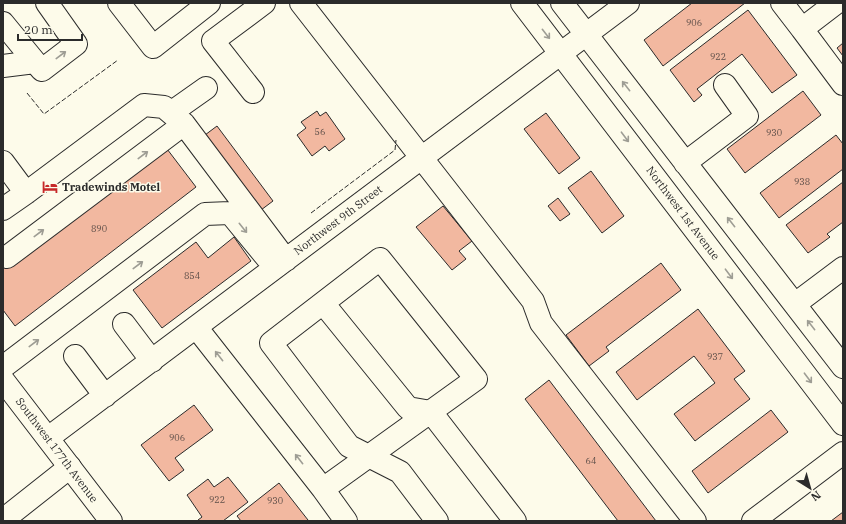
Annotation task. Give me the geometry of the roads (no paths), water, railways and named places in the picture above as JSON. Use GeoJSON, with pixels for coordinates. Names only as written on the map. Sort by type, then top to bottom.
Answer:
{"type":"FeatureCollection","features":[{"type":"Feature","properties":{"kind":"main road"},"geometry":{"type":"LineString","coordinates":[[3,23],[42,70],[76,44],[47,3]]}},
{"type":"Feature","properties":{"kind":"main road"},"geometry":{"type":"LineString","coordinates":[[119,3],[153,47],[209,3]]}},
{"type":"Feature","properties":{"kind":"main road"},"geometry":{"type":"LineString","coordinates":[[253,92],[213,41],[264,3]]}},
{"type":"Feature","properties":{"kind":"main road"},"geometry":{"type":"LineString","coordinates":[[301,3],[533,301],[540,323],[695,521]]}},
{"type":"Feature","properties":{"kind":"main road","name":"Northwest 1st Avenue"},"geometry":{"type":"LineString","coordinates":[[522,3],[843,424]]}},
{"type":"Feature","properties":{"kind":"main road"},"geometry":{"type":"LineString","coordinates":[[562,3],[843,367]]}},
{"type":"Feature","properties":{"kind":"main road","name":"Northwest 9th Street"},"geometry":{"type":"LineString","coordinates":[[48,438],[628,3]]}},
{"type":"Feature","properties":{"kind":"main road"},"geometry":{"type":"LineString","coordinates":[[782,3],[843,84]]}},
{"type":"Feature","properties":{"kind":"main road"},"geometry":{"type":"LineString","coordinates":[[802,29],[836,3]]}},
{"type":"Feature","properties":{"kind":"main road"},"geometry":{"type":"LineString","coordinates":[[3,66],[35,62]]}},
{"type":"Feature","properties":{"kind":"main road"},"geometry":{"type":"LineString","coordinates":[[685,163],[747,116],[725,85]]}},
{"type":"Feature","properties":{"kind":"main road"},"geometry":{"type":"LineString","coordinates":[[7,257],[178,118],[206,88]]}},
{"type":"Feature","properties":{"kind":"main road"},"geometry":{"type":"LineString","coordinates":[[3,209],[144,105],[164,107],[178,118],[281,264]]}},
{"type":"Feature","properties":{"kind":"main road"},"geometry":{"type":"LineString","coordinates":[[3,162],[26,193]]}},
{"type":"Feature","properties":{"kind":"main road"},"geometry":{"type":"LineString","coordinates":[[3,367],[205,214],[230,213],[281,264]]}},
{"type":"Feature","properties":{"kind":"main road"},"geometry":{"type":"LineString","coordinates":[[324,489],[370,456],[431,412],[476,379],[380,259],[271,344],[349,446],[370,456],[400,472],[437,521]]}},
{"type":"Feature","properties":{"kind":"main road"},"geometry":{"type":"LineString","coordinates":[[795,304],[843,268]]}},
{"type":"Feature","properties":{"kind":"main road"},"geometry":{"type":"LineString","coordinates":[[323,304],[408,408],[431,412],[515,521]]}},
{"type":"Feature","properties":{"kind":"main road"},"geometry":{"type":"LineString","coordinates":[[124,324],[152,360]]}},
{"type":"Feature","properties":{"kind":"main road"},"geometry":{"type":"LineString","coordinates":[[196,327],[324,489],[346,521]]}},
{"type":"Feature","properties":{"kind":"main road"},"geometry":{"type":"LineString","coordinates":[[75,356],[105,396]]}},
{"type":"Feature","properties":{"kind":"main road","name":"Southwest 177th Avenue"},"geometry":{"type":"LineString","coordinates":[[5,387],[48,438],[111,521]]}},
{"type":"Feature","properties":{"kind":"main road"},"geometry":{"type":"LineString","coordinates":[[753,521],[843,453]]}},
{"type":"Feature","properties":{"kind":"main road"},"geometry":{"type":"LineString","coordinates":[[3,520],[70,467]]}},
{"type":"Feature","properties":{"kind":"place","name":"Tradewinds Motel"},"geometry":{"type":"Point","coordinates":[50,187]}}]}
